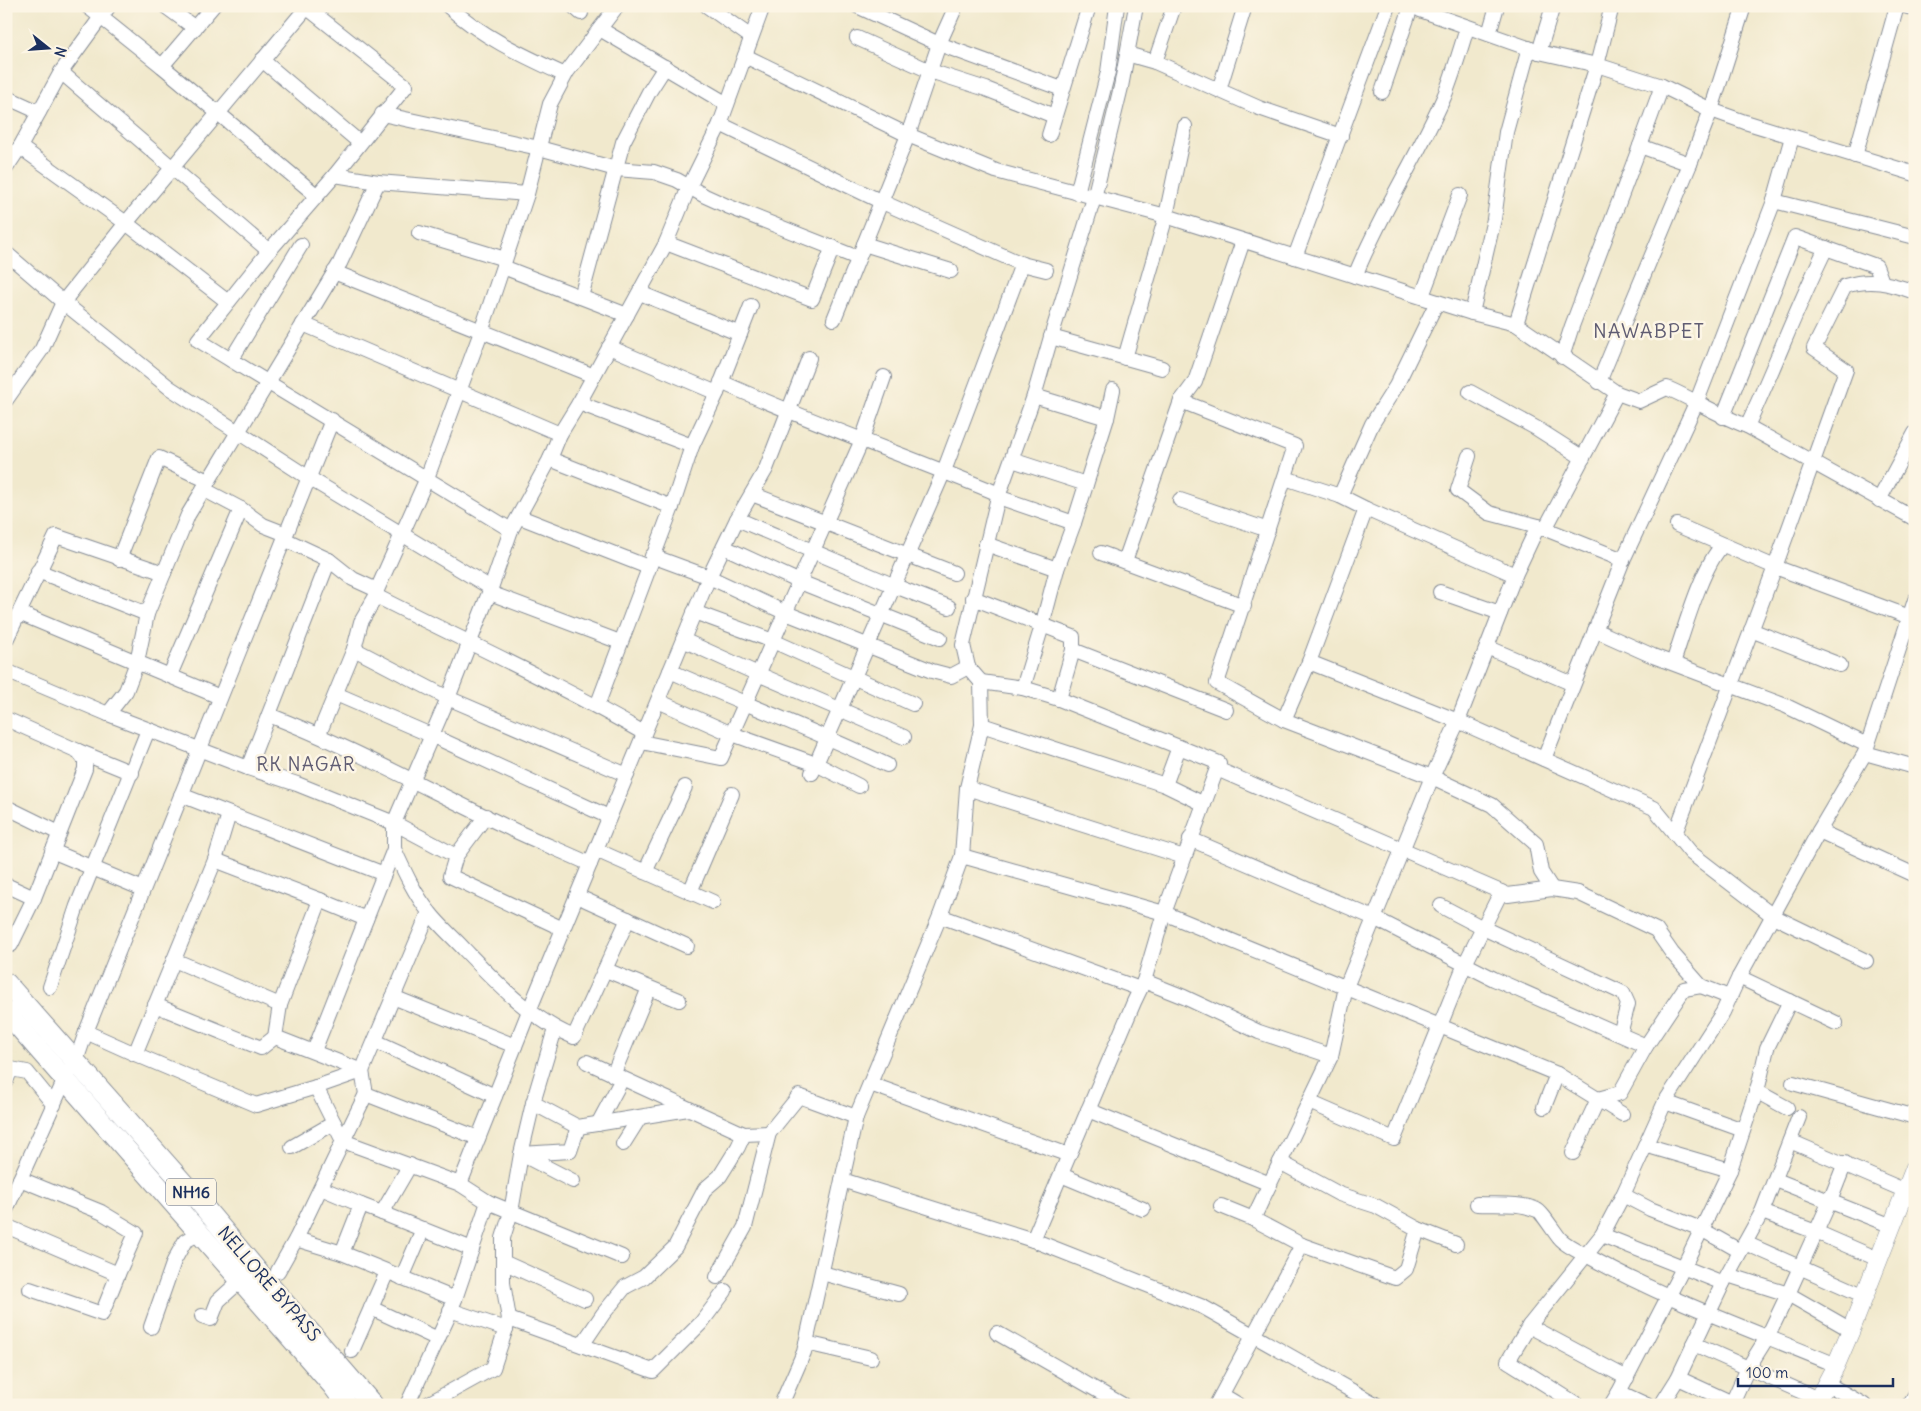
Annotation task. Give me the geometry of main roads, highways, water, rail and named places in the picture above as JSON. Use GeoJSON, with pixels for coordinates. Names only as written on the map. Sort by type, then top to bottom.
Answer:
{"type":"FeatureCollection","features":[{"type":"Feature","properties":{"kind":"highway","name":"NELLORE BYPASS"},"geometry":{"type":"LineString","coordinates":[[6,982],[373,1405]]}},
{"type":"Feature","properties":{"kind":"highway","name":"NELLORE BYPASS"},"geometry":{"type":"LineString","coordinates":[[6,1012],[333,1386],[347,1405]]}},
{"type":"Feature","properties":{"kind":"main road"},"geometry":{"type":"LineString","coordinates":[[1816,1402],[1836,1365],[1851,1330],[1915,1167]]}},
{"type":"Feature","properties":{"kind":"district","name":"NAWABPET"},"geometry":{"type":"Point","coordinates":[1649,331]}},
{"type":"Feature","properties":{"kind":"district","name":"RK NAGAR"},"geometry":{"type":"Point","coordinates":[306,764]}}]}
